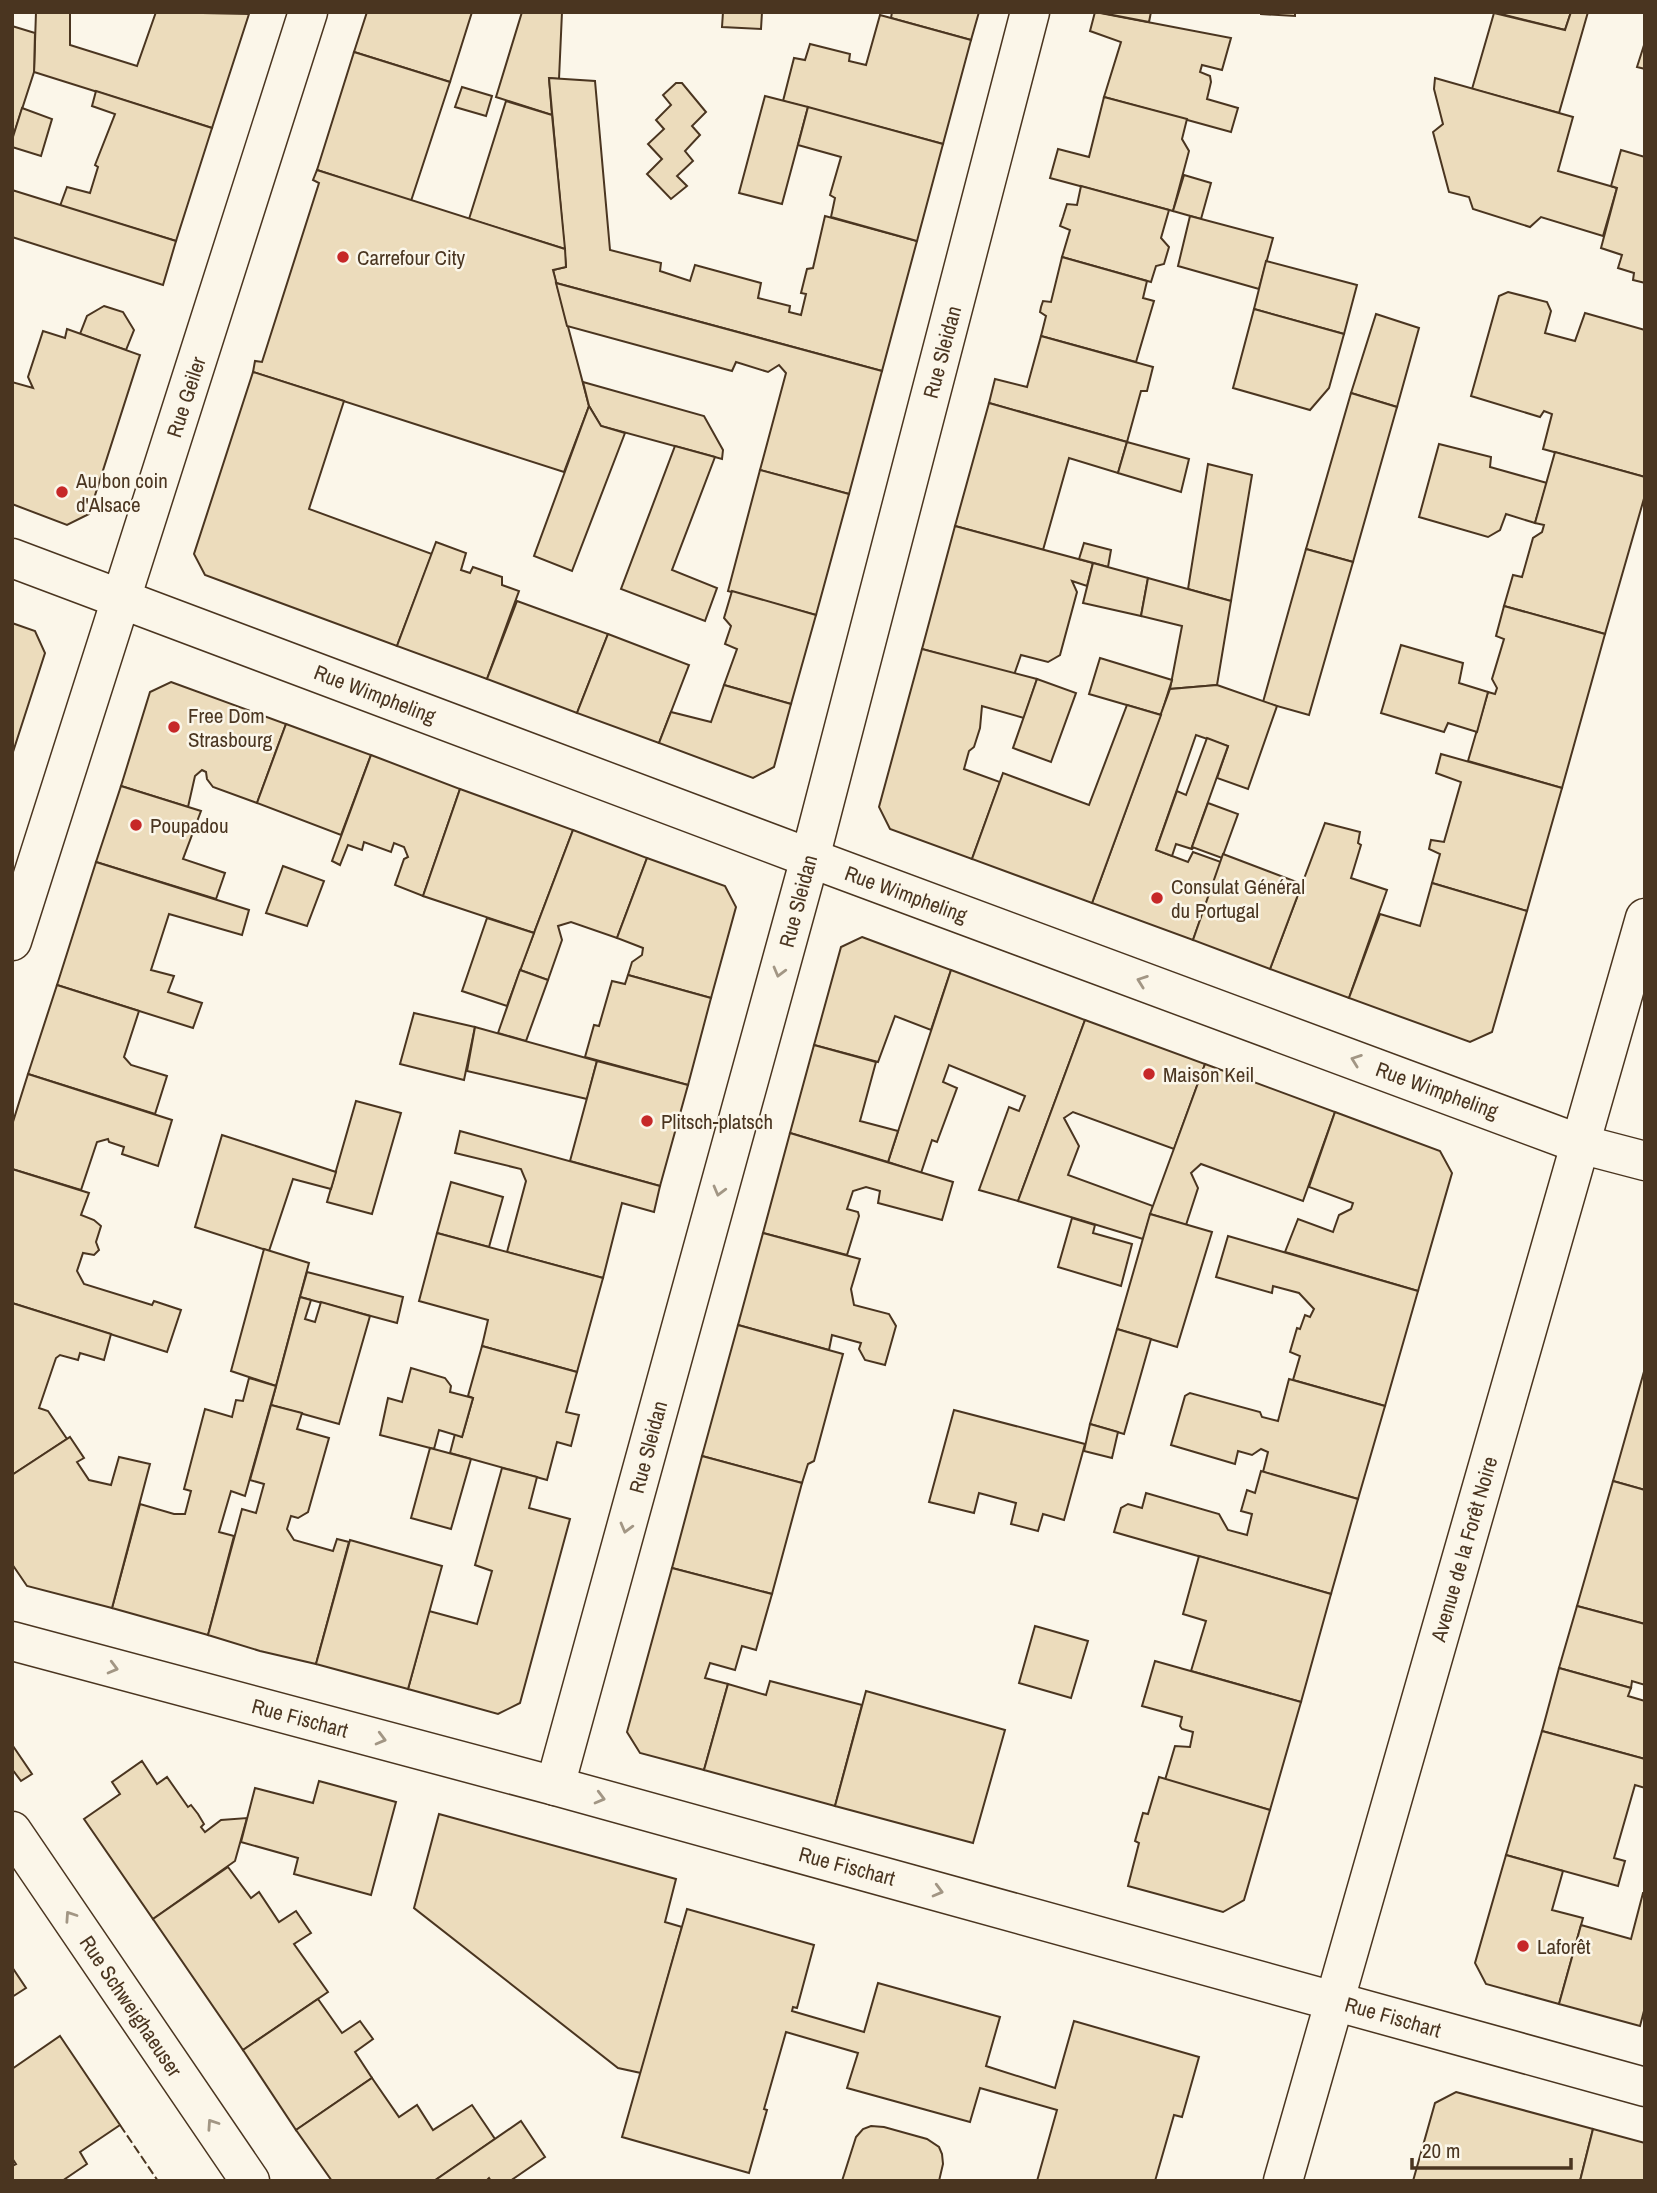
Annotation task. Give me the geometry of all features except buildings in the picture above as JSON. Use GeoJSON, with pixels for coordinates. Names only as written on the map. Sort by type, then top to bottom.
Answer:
{"type":"FeatureCollection","features":[{"type":"Feature","properties":{"kind":"street","name":"Rue Geiler"},"geometry":{"type":"LineString","coordinates":[[12,941],[308,12]]}},
{"type":"Feature","properties":{"kind":"street","name":"Rue Sleidan"},"geometry":{"type":"LineString","coordinates":[[555,1786],[810,859],[1030,12]]}},
{"type":"Feature","properties":{"kind":"street","name":"Rue Wimpheling"},"geometry":{"type":"LineString","coordinates":[[12,558],[810,859],[1580,1144],[1645,1161]]}},
{"type":"Feature","properties":{"kind":"street","name":"Avenue de la Forêt Noire"},"geometry":{"type":"LineString","coordinates":[[1283,2181],[1645,918]]}},
{"type":"Feature","properties":{"kind":"street","name":"Rue Fischart"},"geometry":{"type":"LineString","coordinates":[[30,1646],[555,1786],[1645,2087]]}},
{"type":"Feature","properties":{"kind":"street","name":"Rue Schweighaeuser"},"geometry":{"type":"LineString","coordinates":[[12,1831],[250,2181]]}},
{"type":"Feature","properties":{"kind":"fence"},"geometry":{"type":"LineString","coordinates":[[120,2125],[158,2181]]}},
{"type":"Feature","properties":{"kind":"place","name":"Carrefour City"},"geometry":{"type":"Point","coordinates":[343,257]}},
{"type":"Feature","properties":{"kind":"place","name":"Au bon coin d'Alsace"},"geometry":{"type":"Point","coordinates":[62,492]}},
{"type":"Feature","properties":{"kind":"place","name":"Free Dom Strasbourg"},"geometry":{"type":"Point","coordinates":[174,727]}},
{"type":"Feature","properties":{"kind":"place","name":"Poupadou"},"geometry":{"type":"Point","coordinates":[136,825]}},
{"type":"Feature","properties":{"kind":"place","name":"Consulat Général du Portugal"},"geometry":{"type":"Point","coordinates":[1157,898]}},
{"type":"Feature","properties":{"kind":"place","name":"Maison Keil"},"geometry":{"type":"Point","coordinates":[1149,1074]}},
{"type":"Feature","properties":{"kind":"place","name":"Plitsch-platsch"},"geometry":{"type":"Point","coordinates":[647,1121]}},
{"type":"Feature","properties":{"kind":"place","name":"Laforêt"},"geometry":{"type":"Point","coordinates":[1523,1946]}}]}
